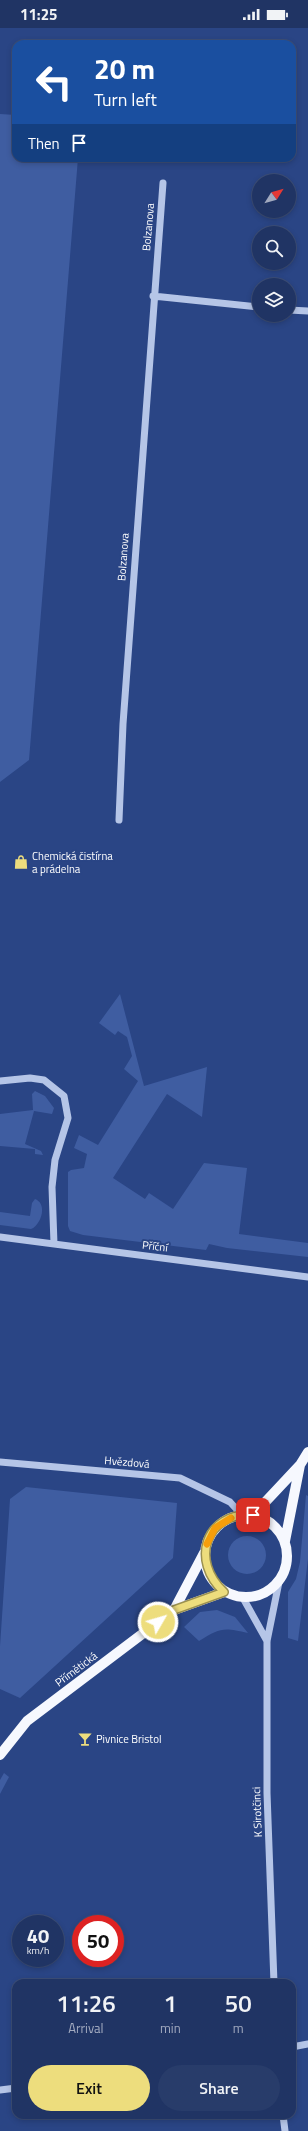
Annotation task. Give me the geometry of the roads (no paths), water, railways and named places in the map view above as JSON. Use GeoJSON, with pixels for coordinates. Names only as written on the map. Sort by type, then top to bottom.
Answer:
{"type":"FeatureCollection","features":[{"type":"Feature","properties":{"kind":"main road"},"geometry":{"type":"LineString","coordinates":[[253,1515],[300,1465],[308,1452]]}},
{"type":"Feature","properties":{"kind":"main road"},"geometry":{"type":"LineString","coordinates":[[286,1541],[278,1528],[266,1520],[253,1515],[241,1514],[226,1520],[215,1528],[208,1540],[205,1552],[205,1564],[209,1575],[224,1592],[243,1598],[256,1597],[269,1592],[279,1582],[286,1570],[288,1555],[286,1541],[300,1465]]}},
{"type":"Feature","properties":{"kind":"main road","name":"Přímětická"},"geometry":{"type":"LineString","coordinates":[[174,1610],[205,1552]]}},
{"type":"Feature","properties":{"kind":"main road","name":"Přímětická"},"geometry":{"type":"LineString","coordinates":[[0,1755],[27,1721],[174,1610],[224,1592]]}},
{"type":"Feature","properties":{"kind":"street","name":"Bolzanova"},"geometry":{"type":"LineString","coordinates":[[118,820],[119,776],[153,296],[163,183]]}},
{"type":"Feature","properties":{"kind":"street"},"geometry":{"type":"LineString","coordinates":[[153,296],[252,306]]}},
{"type":"Feature","properties":{"kind":"street"},"geometry":{"type":"LineString","coordinates":[[296,310],[308,311]]}},
{"type":"Feature","properties":{"kind":"street"},"geometry":{"type":"LineString","coordinates":[[0,1081],[30,1078],[44,1080],[64,1096],[68,1118],[55,1160],[52,1186],[54,1244]]}},
{"type":"Feature","properties":{"kind":"street","name":"Příční"},"geometry":{"type":"LineString","coordinates":[[0,1237],[308,1277]]}},
{"type":"Feature","properties":{"kind":"street","name":"Hvězdová"},"geometry":{"type":"LineString","coordinates":[[0,1462],[180,1478],[230,1502],[241,1514]]}},
{"type":"Feature","properties":{"kind":"street","name":"K Sirotčinci"},"geometry":{"type":"LineString","coordinates":[[274,1979],[267,1793],[267,1641],[279,1582]]}},
{"type":"Feature","properties":{"kind":"street","name":"K Sirotčinci"},"geometry":{"type":"LineString","coordinates":[[243,1598],[267,1641]]}},
{"type":"Feature","properties":{"kind":"street"},"geometry":{"type":"LineString","coordinates":[[296,2046],[308,2044]]}},
{"type":"Feature","properties":{"kind":"street"},"geometry":{"type":"LineString","coordinates":[[0,2090],[12,2088]]}},
{"type":"Feature","properties":{"kind":"street"},"geometry":{"type":"LineString","coordinates":[[284,2119],[285,2131]]}},
{"type":"Feature","properties":{"kind":"place","name":"Chemická čistírna a prádelna"},"geometry":{"type":"Point","coordinates":[21,862]}},
{"type":"Feature","properties":{"kind":"place","name":"Pivnice Bristol"},"geometry":{"type":"Point","coordinates":[85,1739]}}]}
